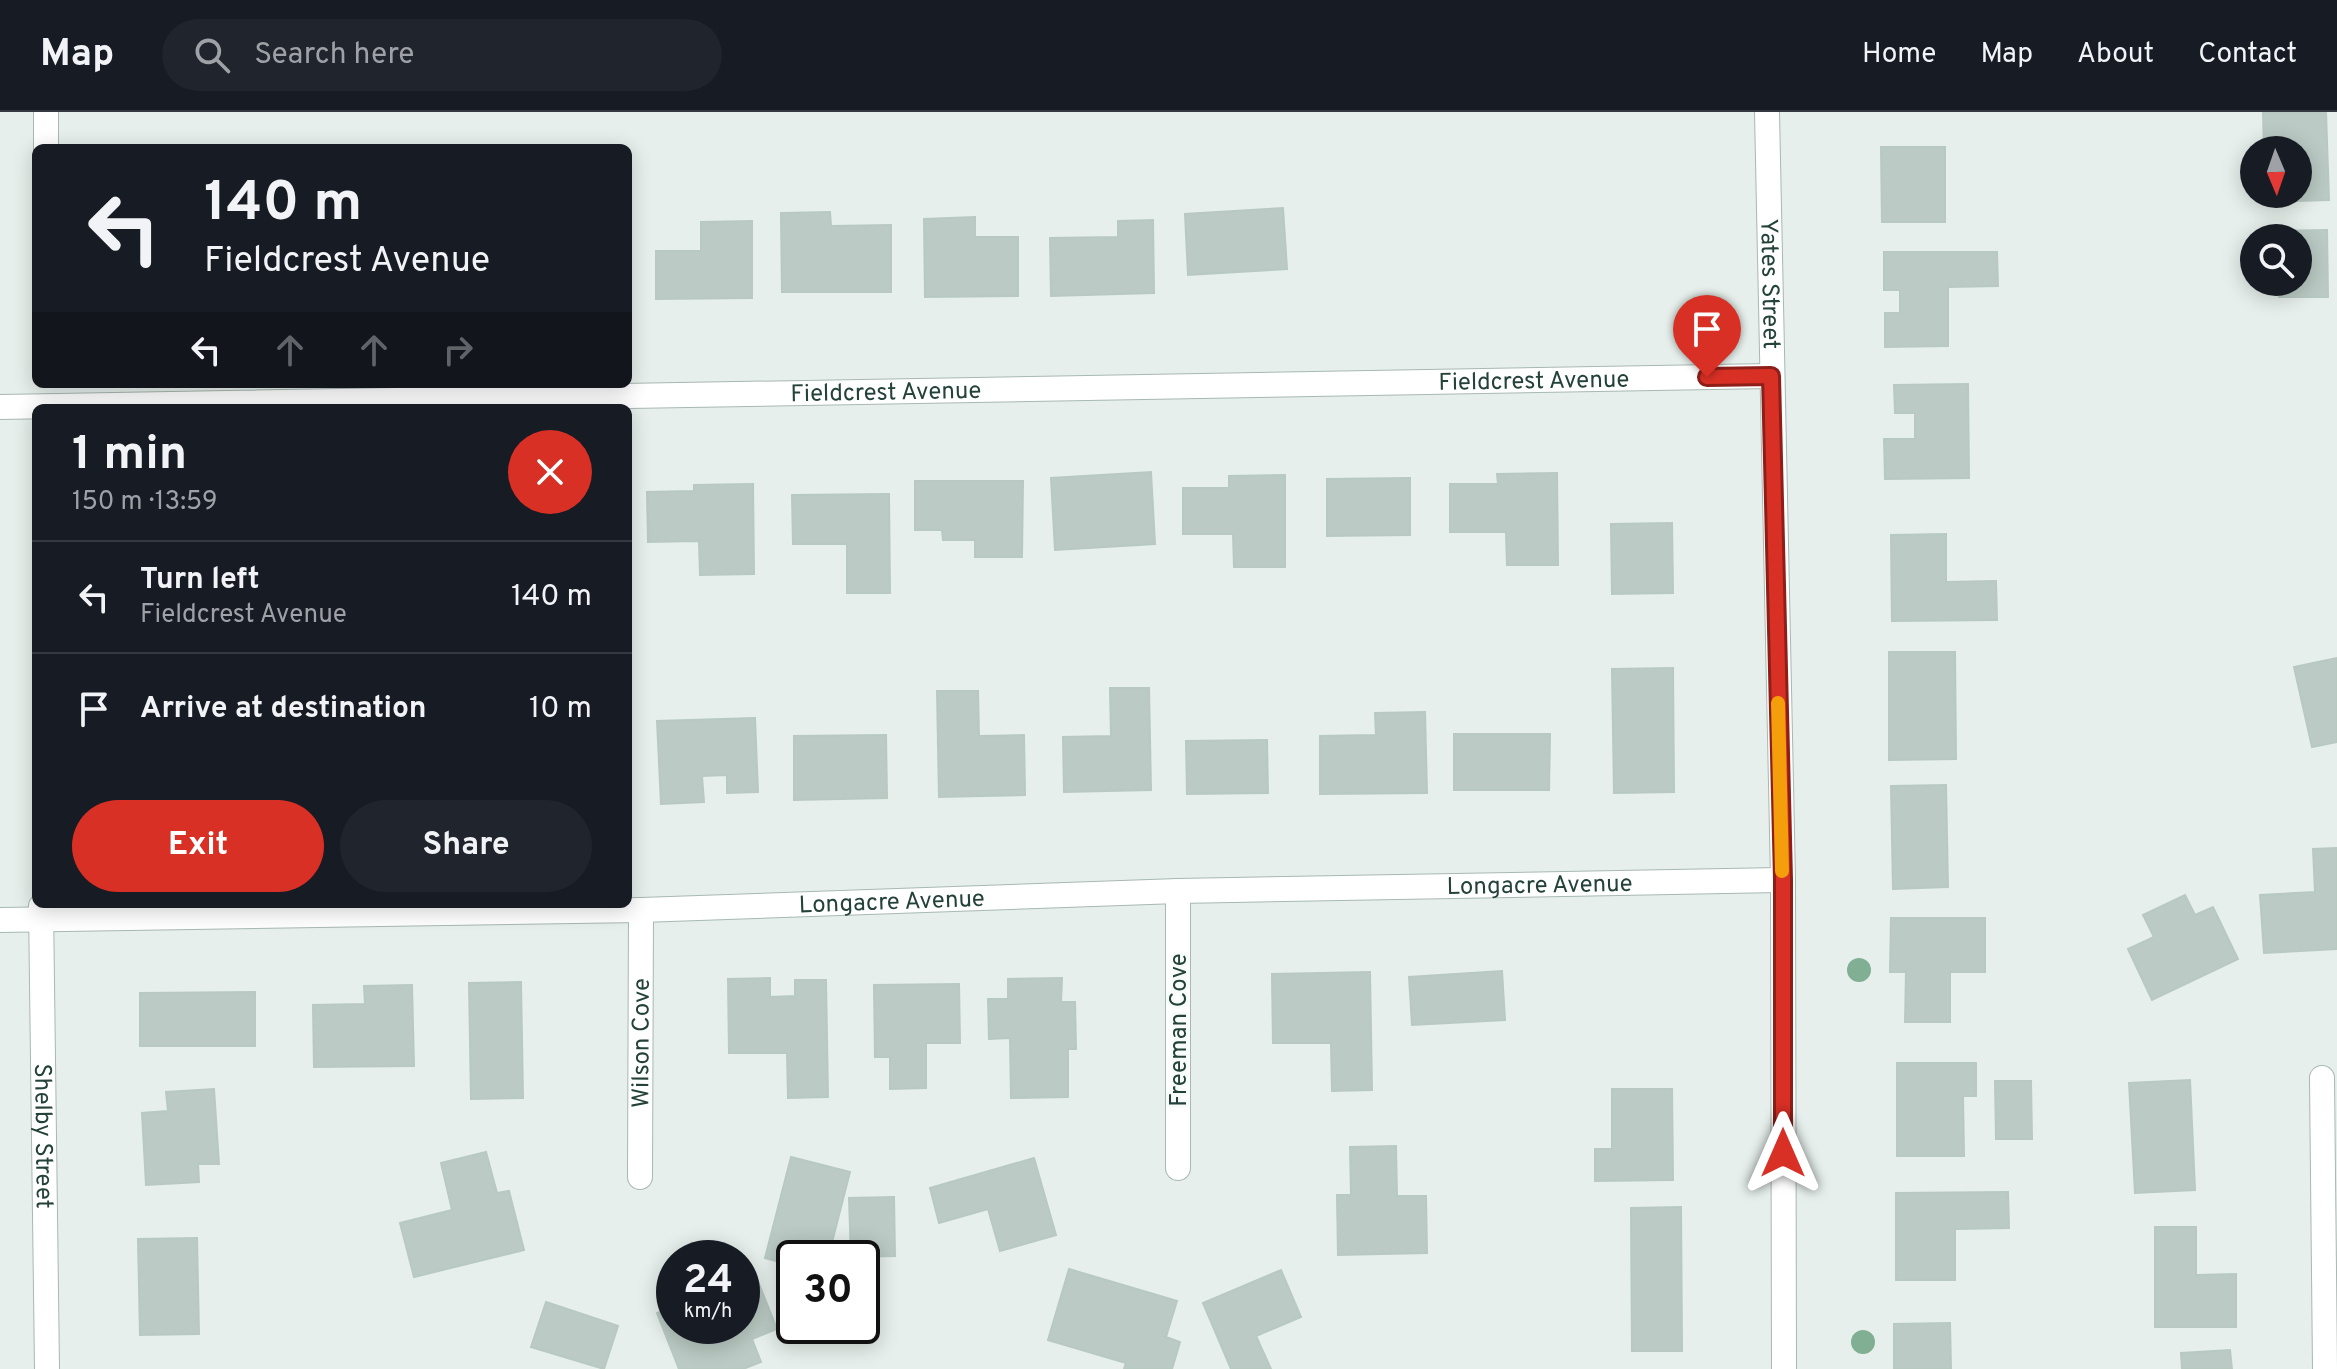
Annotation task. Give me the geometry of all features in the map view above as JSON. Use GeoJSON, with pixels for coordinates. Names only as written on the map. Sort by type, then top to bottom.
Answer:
{"type":"FeatureCollection","features":[{"type":"Feature","properties":{"kind":"street"},"geometry":{"type":"LineString","coordinates":[[46,112],[46,144]]}},
{"type":"Feature","properties":{"kind":"street","name":"Yates Street"},"geometry":{"type":"LineString","coordinates":[[1767,112],[1783,880],[1784,1369]]}},
{"type":"Feature","properties":{"kind":"street","name":"Fieldcrest Avenue"},"geometry":{"type":"LineString","coordinates":[[0,407],[44,399],[1771,376]]}},
{"type":"Feature","properties":{"kind":"street","name":"Longacre Avenue"},"geometry":{"type":"LineString","coordinates":[[0,920],[41,912],[641,910],[1178,891],[1783,880]]}},
{"type":"Feature","properties":{"kind":"street","name":"Freeman Cove"},"geometry":{"type":"LineString","coordinates":[[1178,891],[1178,1168]]}},
{"type":"Feature","properties":{"kind":"street","name":"Wilson Cove"},"geometry":{"type":"LineString","coordinates":[[640,1177],[641,910]]}},
{"type":"Feature","properties":{"kind":"street","name":"Shelby Street"},"geometry":{"type":"LineString","coordinates":[[41,912],[47,1369]]}},
{"type":"Feature","properties":{"kind":"street"},"geometry":{"type":"LineString","coordinates":[[2322,1078],[2325,1369]]}},
{"type":"Feature","properties":{"kind":"building"},"geometry":{"type":"Polygon","coordinates":[[[2263,112],[2326,112],[2329,200],[2312,201],[2312,136],[2264,136],[2263,112]]]}},
{"type":"Feature","properties":{"kind":"building"},"geometry":{"type":"Polygon","coordinates":[[[1881,147],[1945,147],[1945,222],[1882,222],[1881,147]]]}},
{"type":"Feature","properties":{"kind":"building"},"geometry":{"type":"Polygon","coordinates":[[[1283,208],[1287,269],[1188,275],[1185,214],[1283,208]]]}},
{"type":"Feature","properties":{"kind":"building"},"geometry":{"type":"Polygon","coordinates":[[[830,212],[831,226],[891,225],[891,292],[782,292],[781,213],[830,212]]]}},
{"type":"Feature","properties":{"kind":"building"},"geometry":{"type":"Polygon","coordinates":[[[975,217],[975,237],[1018,237],[1018,296],[925,297],[924,219],[975,217]]]}},
{"type":"Feature","properties":{"kind":"building"},"geometry":{"type":"Polygon","coordinates":[[[1153,220],[1154,293],[1051,296],[1050,238],[1118,237],[1118,221],[1153,220]]]}},
{"type":"Feature","properties":{"kind":"building"},"geometry":{"type":"Polygon","coordinates":[[[752,221],[752,298],[656,299],[656,251],[701,251],[701,222],[752,221]]]}},
{"type":"Feature","properties":{"kind":"building"},"geometry":{"type":"Polygon","coordinates":[[[2312,230],[2327,230],[2328,297],[2279,297],[2312,296],[2312,230]]]}},
{"type":"Feature","properties":{"kind":"building"},"geometry":{"type":"Polygon","coordinates":[[[1884,252],[1997,252],[1998,286],[1948,287],[1948,346],[1885,347],[1885,313],[1900,313],[1900,290],[1884,290],[1884,252]]]}},
{"type":"Feature","properties":{"kind":"building"},"geometry":{"type":"Polygon","coordinates":[[[1968,384],[1969,478],[1885,479],[1884,439],[1915,439],[1915,413],[1895,413],[1894,385],[1968,384]]]}},
{"type":"Feature","properties":{"kind":"building"},"geometry":{"type":"Polygon","coordinates":[[[1151,472],[1155,544],[1055,550],[1051,478],[1151,472]]]}},
{"type":"Feature","properties":{"kind":"building"},"geometry":{"type":"Polygon","coordinates":[[[1557,473],[1558,565],[1507,565],[1506,532],[1450,532],[1450,484],[1498,484],[1497,474],[1557,473]]]}},
{"type":"Feature","properties":{"kind":"building"},"geometry":{"type":"Polygon","coordinates":[[[1285,475],[1285,567],[1234,567],[1233,534],[1183,534],[1183,488],[1229,488],[1229,476],[1285,475]]]}},
{"type":"Feature","properties":{"kind":"building"},"geometry":{"type":"Polygon","coordinates":[[[1410,478],[1410,535],[1327,536],[1327,479],[1410,478]]]}},
{"type":"Feature","properties":{"kind":"building"},"geometry":{"type":"Polygon","coordinates":[[[915,481],[1023,481],[1022,557],[975,557],[975,540],[943,540],[942,530],[915,530],[915,481]]]}},
{"type":"Feature","properties":{"kind":"building"},"geometry":{"type":"Polygon","coordinates":[[[753,484],[754,574],[700,575],[699,541],[648,542],[647,492],[694,491],[694,485],[753,484]]]}},
{"type":"Feature","properties":{"kind":"building"},"geometry":{"type":"Polygon","coordinates":[[[889,494],[890,593],[847,593],[847,544],[793,544],[792,495],[889,494]]]}},
{"type":"Feature","properties":{"kind":"building"},"geometry":{"type":"Polygon","coordinates":[[[1672,523],[1673,593],[1612,594],[1611,524],[1672,523]]]}},
{"type":"Feature","properties":{"kind":"building"},"geometry":{"type":"Polygon","coordinates":[[[1946,534],[1946,582],[1996,581],[1997,620],[1892,621],[1891,535],[1946,534]]]}},
{"type":"Feature","properties":{"kind":"building"},"geometry":{"type":"Polygon","coordinates":[[[1889,652],[1955,652],[1956,759],[1889,760],[1889,652]]]}},
{"type":"Feature","properties":{"kind":"building"},"geometry":{"type":"Polygon","coordinates":[[[2337,658],[2337,742],[2312,747],[2294,667],[2337,658]]]}},
{"type":"Feature","properties":{"kind":"building"},"geometry":{"type":"Polygon","coordinates":[[[1673,668],[1674,792],[1614,793],[1612,669],[1673,668]]]}},
{"type":"Feature","properties":{"kind":"building"},"geometry":{"type":"Polygon","coordinates":[[[1110,688],[1149,688],[1151,790],[1064,792],[1063,737],[1111,736],[1110,688]]]}},
{"type":"Feature","properties":{"kind":"building"},"geometry":{"type":"Polygon","coordinates":[[[937,691],[978,691],[979,736],[1024,735],[1025,795],[939,797],[937,691]]]}},
{"type":"Feature","properties":{"kind":"building"},"geometry":{"type":"Polygon","coordinates":[[[1425,712],[1427,793],[1320,794],[1320,736],[1376,735],[1375,713],[1425,712]]]}},
{"type":"Feature","properties":{"kind":"building"},"geometry":{"type":"Polygon","coordinates":[[[755,718],[758,792],[727,793],[727,775],[702,776],[704,802],[661,804],[657,721],[755,718]]]}},
{"type":"Feature","properties":{"kind":"building"},"geometry":{"type":"Polygon","coordinates":[[[1454,734],[1550,734],[1549,790],[1454,790],[1454,734]]]}},
{"type":"Feature","properties":{"kind":"building"},"geometry":{"type":"Polygon","coordinates":[[[886,735],[887,798],[794,800],[794,736],[886,735]]]}},
{"type":"Feature","properties":{"kind":"building"},"geometry":{"type":"Polygon","coordinates":[[[1267,740],[1268,793],[1187,794],[1186,741],[1267,740]]]}},
{"type":"Feature","properties":{"kind":"building"},"geometry":{"type":"Polygon","coordinates":[[[1946,785],[1948,887],[1893,889],[1891,786],[1946,785]]]}},
{"type":"Feature","properties":{"kind":"building"},"geometry":{"type":"Polygon","coordinates":[[[2337,848],[2337,949],[2264,953],[2260,895],[2315,892],[2313,849],[2337,848]]]}},
{"type":"Feature","properties":{"kind":"building"},"geometry":{"type":"Polygon","coordinates":[[[2185,895],[2195,915],[2213,907],[2238,959],[2152,1000],[2128,949],[2154,937],[2143,915],[2185,895]]]}},
{"type":"Feature","properties":{"kind":"building"},"geometry":{"type":"Polygon","coordinates":[[[1891,918],[1985,918],[1985,972],[1950,972],[1950,1022],[1905,1022],[1906,972],[1890,972],[1891,918]]]}},
{"type":"Feature","properties":{"kind":"building"},"geometry":{"type":"Polygon","coordinates":[[[1502,971],[1505,1020],[1412,1025],[1409,977],[1502,971]]]}},
{"type":"Feature","properties":{"kind":"building"},"geometry":{"type":"Polygon","coordinates":[[[1370,972],[1372,1090],[1332,1091],[1331,1043],[1273,1043],[1272,974],[1370,972]]]}},
{"type":"Feature","properties":{"kind":"building"},"geometry":{"type":"Polygon","coordinates":[[[770,978],[770,997],[795,996],[795,980],[826,980],[828,1097],[788,1098],[787,1053],[729,1053],[728,979],[770,978]]]}},
{"type":"Feature","properties":{"kind":"building"},"geometry":{"type":"Polygon","coordinates":[[[1062,978],[1061,1002],[1075,1002],[1076,1049],[1068,1049],[1068,1097],[1011,1098],[1010,1038],[989,1039],[988,999],[1008,999],[1008,979],[1062,978]]]}},
{"type":"Feature","properties":{"kind":"building"},"geometry":{"type":"Polygon","coordinates":[[[521,982],[523,1098],[471,1099],[469,983],[521,982]]]}},
{"type":"Feature","properties":{"kind":"building"},"geometry":{"type":"Polygon","coordinates":[[[959,984],[960,1043],[926,1043],[926,1088],[890,1089],[890,1057],[875,1057],[874,985],[959,984]]]}},
{"type":"Feature","properties":{"kind":"building"},"geometry":{"type":"Polygon","coordinates":[[[412,985],[414,1066],[314,1067],[313,1005],[365,1004],[364,986],[412,985]]]}},
{"type":"Feature","properties":{"kind":"building"},"geometry":{"type":"Polygon","coordinates":[[[255,992],[255,1046],[140,1046],[140,993],[255,992]]]}},
{"type":"Feature","properties":{"kind":"building"},"geometry":{"type":"Polygon","coordinates":[[[1897,1063],[1976,1063],[1976,1096],[1963,1096],[1964,1156],[1897,1156],[1897,1063]]]}},
{"type":"Feature","properties":{"kind":"building"},"geometry":{"type":"Polygon","coordinates":[[[2190,1080],[2195,1190],[2135,1193],[2129,1083],[2190,1080]]]}},
{"type":"Feature","properties":{"kind":"building"},"geometry":{"type":"Polygon","coordinates":[[[1995,1081],[2031,1081],[2032,1139],[1996,1139],[1995,1081]]]}},
{"type":"Feature","properties":{"kind":"building"},"geometry":{"type":"Polygon","coordinates":[[[214,1089],[219,1164],[198,1164],[199,1182],[146,1185],[142,1113],[168,1111],[166,1092],[214,1089]]]}},
{"type":"Feature","properties":{"kind":"building"},"geometry":{"type":"Polygon","coordinates":[[[1612,1089],[1672,1089],[1673,1180],[1595,1181],[1595,1149],[1612,1149],[1612,1089]]]}},
{"type":"Feature","properties":{"kind":"building"},"geometry":{"type":"Polygon","coordinates":[[[1396,1146],[1397,1196],[1426,1196],[1427,1253],[1338,1255],[1337,1195],[1351,1195],[1350,1147],[1396,1146]]]}},
{"type":"Feature","properties":{"kind":"building"},"geometry":{"type":"Polygon","coordinates":[[[486,1152],[497,1193],[509,1191],[524,1250],[414,1277],[400,1223],[452,1210],[441,1163],[486,1152]]]}},
{"type":"Feature","properties":{"kind":"building"},"geometry":{"type":"Polygon","coordinates":[[[791,1157],[850,1172],[833,1240],[776,1240],[776,1261],[765,1258],[791,1157]]]}},
{"type":"Feature","properties":{"kind":"building"},"geometry":{"type":"Polygon","coordinates":[[[1034,1158],[1056,1235],[1000,1251],[988,1209],[939,1223],[930,1188],[1034,1158]]]}},
{"type":"Feature","properties":{"kind":"building"},"geometry":{"type":"Polygon","coordinates":[[[2008,1192],[2009,1228],[1955,1229],[1955,1280],[1896,1280],[1896,1193],[2008,1192]]]}},
{"type":"Feature","properties":{"kind":"building"},"geometry":{"type":"Polygon","coordinates":[[[894,1197],[895,1256],[880,1256],[880,1240],[850,1240],[849,1198],[894,1197]]]}},
{"type":"Feature","properties":{"kind":"building"},"geometry":{"type":"Polygon","coordinates":[[[1681,1207],[1682,1351],[1632,1351],[1631,1208],[1681,1207]]]}},
{"type":"Feature","properties":{"kind":"building"},"geometry":{"type":"Polygon","coordinates":[[[2155,1227],[2196,1227],[2196,1275],[2236,1274],[2236,1327],[2155,1327],[2155,1227]]]}},
{"type":"Feature","properties":{"kind":"building"},"geometry":{"type":"Polygon","coordinates":[[[197,1238],[199,1334],[140,1335],[138,1239],[197,1238]]]}},
{"type":"Feature","properties":{"kind":"building"},"geometry":{"type":"Polygon","coordinates":[[[1069,1269],[1177,1301],[1166,1337],[1180,1342],[1172,1369],[1124,1369],[1126,1363],[1048,1340],[1069,1269]]]}},
{"type":"Feature","properties":{"kind":"building"},"geometry":{"type":"Polygon","coordinates":[[[1281,1270],[1301,1317],[1256,1336],[1271,1369],[1231,1369],[1203,1303],[1281,1270]]]}},
{"type":"Feature","properties":{"kind":"building"},"geometry":{"type":"Polygon","coordinates":[[[760,1286],[776,1326],[776,1329],[760,1336],[760,1286]]]}},
{"type":"Feature","properties":{"kind":"building"},"geometry":{"type":"Polygon","coordinates":[[[546,1302],[618,1326],[604,1369],[531,1347],[546,1302]]]}},
{"type":"Feature","properties":{"kind":"building"},"geometry":{"type":"Polygon","coordinates":[[[1950,1323],[1951,1369],[1894,1369],[1894,1324],[1950,1323]]]}},
{"type":"Feature","properties":{"kind":"building"},"geometry":{"type":"Polygon","coordinates":[[[669,1344],[754,1344],[761,1362],[743,1369],[679,1369],[669,1344]]]}},
{"type":"Feature","properties":{"kind":"building"},"geometry":{"type":"Polygon","coordinates":[[[2230,1350],[2232,1369],[2182,1369],[2181,1353],[2230,1350]]]}},
{"type":"Feature","properties":{"kind":"slow traffic"},"geometry":{"type":"LineString","coordinates":[[1778,703],[1782,871]]}},
{"type":"Feature","properties":{"kind":"route"},"geometry":{"type":"LineString","coordinates":[[1707,377],[1771,376],[1783,880],[1783,1153]]}}]}
